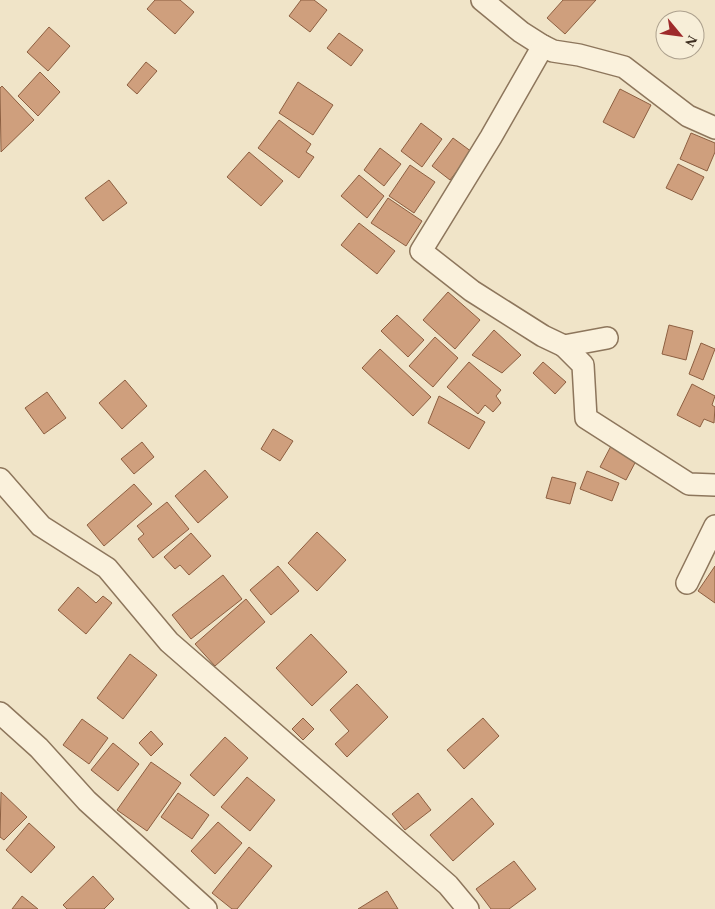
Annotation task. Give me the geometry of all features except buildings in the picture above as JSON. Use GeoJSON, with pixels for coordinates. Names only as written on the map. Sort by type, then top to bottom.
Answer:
{"type":"FeatureCollection","features":[{"type":"Feature","properties":{"kind":"street"},"geometry":{"type":"LineString","coordinates":[[485,1],[521,32],[543,46],[624,67],[688,116],[715,128]]}},
{"type":"Feature","properties":{"kind":"street"},"geometry":{"type":"LineString","coordinates":[[543,46],[491,137],[421,251],[479,296],[522,324],[564,346],[583,365],[586,418],[689,484],[715,485]]}},
{"type":"Feature","properties":{"kind":"street"},"geometry":{"type":"LineString","coordinates":[[564,346],[606,338]]}},
{"type":"Feature","properties":{"kind":"street"},"geometry":{"type":"LineString","coordinates":[[0,479],[41,526],[107,568],[169,642],[448,885],[468,909]]}},
{"type":"Feature","properties":{"kind":"street"},"geometry":{"type":"LineString","coordinates":[[688,583],[715,526]]}},
{"type":"Feature","properties":{"kind":"street"},"geometry":{"type":"LineString","coordinates":[[0,713],[39,748],[86,801],[206,909]]}}]}
